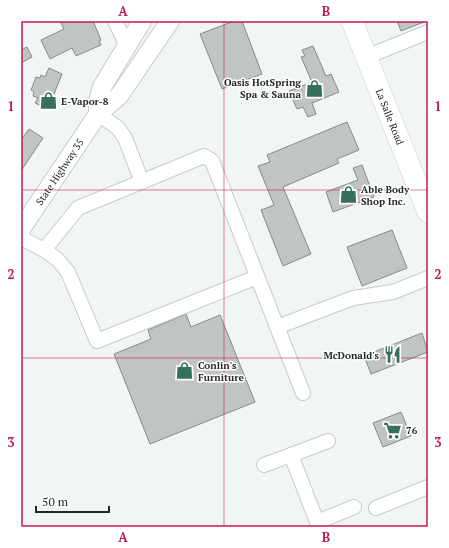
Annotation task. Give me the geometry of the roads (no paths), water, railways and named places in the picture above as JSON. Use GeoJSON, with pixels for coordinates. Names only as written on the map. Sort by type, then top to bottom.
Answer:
{"type":"FeatureCollection","features":[{"type":"Feature","properties":{"kind":"highway","name":"La Salle Road"},"geometry":{"type":"LineString","coordinates":[[352,21],[428,212]]}},
{"type":"Feature","properties":{"kind":"main road","name":"State Highway 35"},"geometry":{"type":"LineString","coordinates":[[98,114],[98,101],[102,87],[142,21]]}},
{"type":"Feature","properties":{"kind":"main road","name":"State Highway 35"},"geometry":{"type":"LineString","coordinates":[[21,229],[98,114],[119,96],[170,21]]}},
{"type":"Feature","properties":{"kind":"lane"},"geometry":{"type":"LineString","coordinates":[[115,21],[127,46]]}},
{"type":"Feature","properties":{"kind":"lane"},"geometry":{"type":"LineString","coordinates":[[366,57],[428,32]]}},
{"type":"Feature","properties":{"kind":"lane"},"geometry":{"type":"LineString","coordinates":[[98,114],[118,128],[125,138],[142,182]]}},
{"type":"Feature","properties":{"kind":"lane"},"geometry":{"type":"LineString","coordinates":[[44,250],[78,208],[204,156],[212,161],[302,393]]}},
{"type":"Feature","properties":{"kind":"lane"},"geometry":{"type":"LineString","coordinates":[[21,233],[25,240],[57,259],[68,272],[97,341],[257,277]]}},
{"type":"Feature","properties":{"kind":"lane"},"geometry":{"type":"LineString","coordinates":[[277,327],[353,298],[393,292],[428,278]]}},
{"type":"Feature","properties":{"kind":"lane"},"geometry":{"type":"LineString","coordinates":[[264,465],[328,441]]}},
{"type":"Feature","properties":{"kind":"lane"},"geometry":{"type":"LineString","coordinates":[[291,455],[318,524],[354,507]]}},
{"type":"Feature","properties":{"kind":"lane"},"geometry":{"type":"LineString","coordinates":[[376,508],[428,487]]}},
{"type":"Feature","properties":{"kind":"place","name":"Oasis HotSpring Spa & Sauna"},"geometry":{"type":"Point","coordinates":[314,88]}},
{"type":"Feature","properties":{"kind":"place","name":"E-Vapor-8"},"geometry":{"type":"Point","coordinates":[48,101]}},
{"type":"Feature","properties":{"kind":"place","name":"Able Body Shop Inc."},"geometry":{"type":"Point","coordinates":[348,195]}},
{"type":"Feature","properties":{"kind":"place","name":"McDonald's"},"geometry":{"type":"Point","coordinates":[392,355]}},
{"type":"Feature","properties":{"kind":"place","name":"Conlin's Furniture"},"geometry":{"type":"Point","coordinates":[185,371]}},
{"type":"Feature","properties":{"kind":"place","name":"76"},"geometry":{"type":"Point","coordinates":[393,430]}}]}
